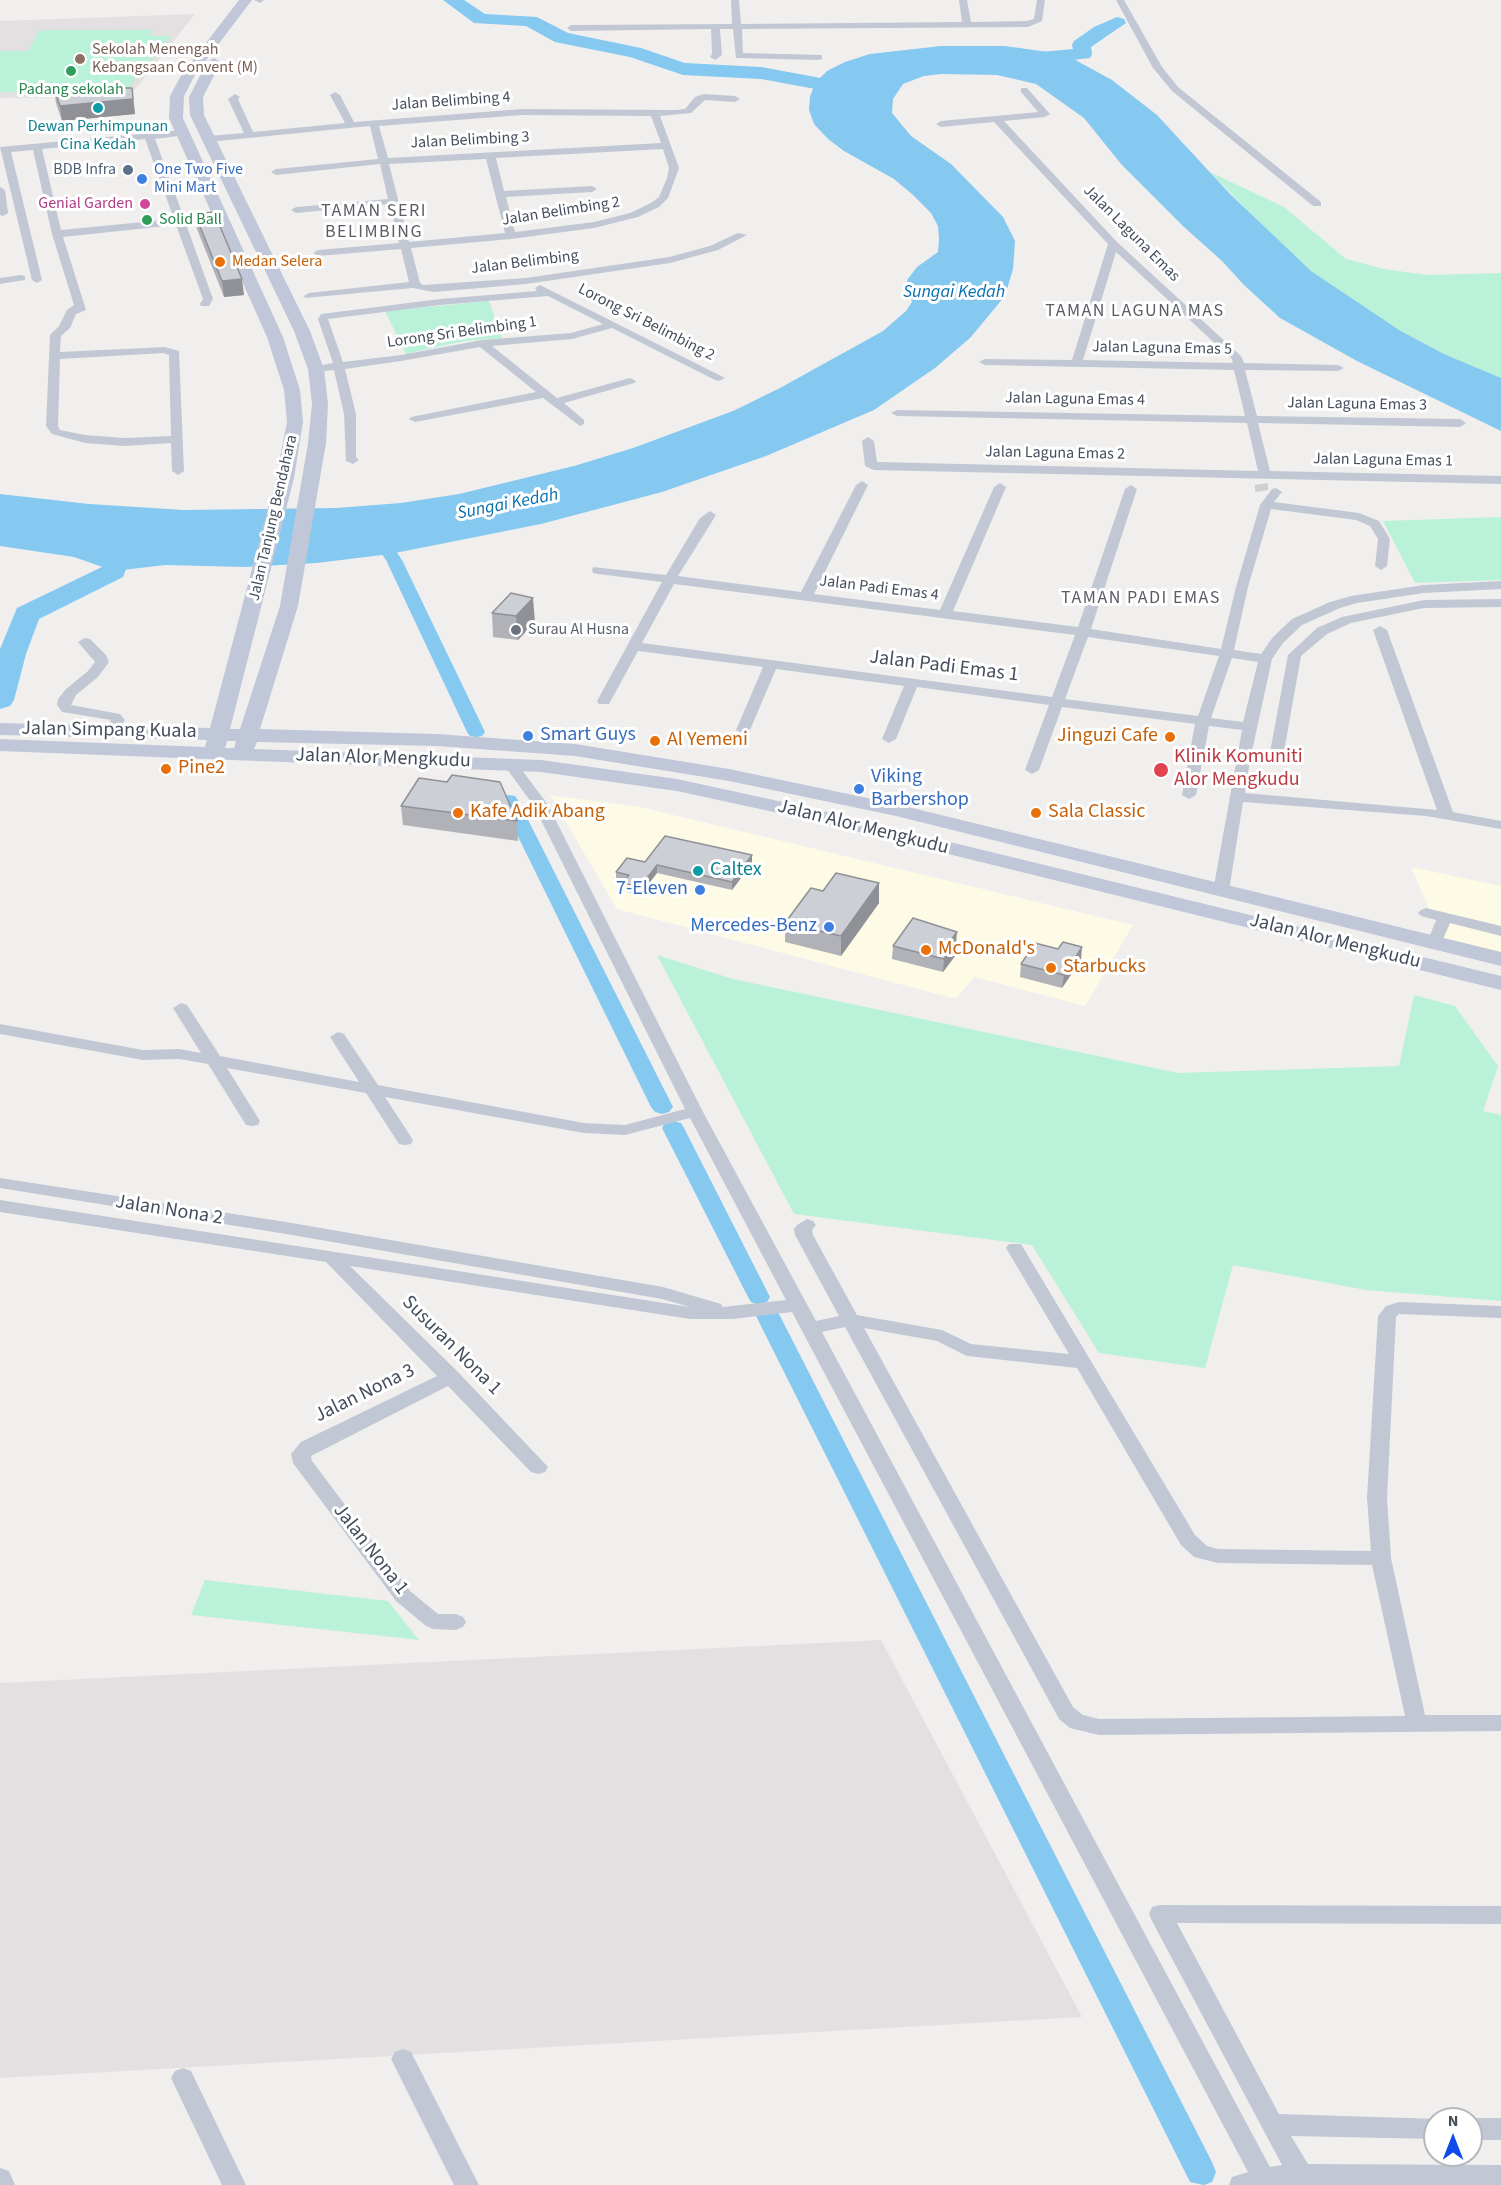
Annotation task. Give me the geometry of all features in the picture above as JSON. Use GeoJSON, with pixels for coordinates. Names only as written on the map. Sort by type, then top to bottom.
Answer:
{"type":"FeatureCollection","features":[{"type":"Feature","properties":{"kind":"main road","name":"Jalan Tanjung Bendahara"},"geometry":{"type":"LineString","coordinates":[[216,744],[254,605],[294,435],[295,410],[286,367],[260,301],[177,118],[177,96],[201,58],[246,0]]}},
{"type":"Feature","properties":{"kind":"main road","name":"Jalan Tanjung Bendahara"},"geometry":{"type":"LineString","coordinates":[[245,744],[289,606],[314,460],[320,404],[316,369],[287,298],[197,115],[196,97],[210,69],[259,0]]}},
{"type":"Feature","properties":{"kind":"main road"},"geometry":{"type":"LineString","coordinates":[[260,301],[287,298]]}},
{"type":"Feature","properties":{"kind":"main road"},"geometry":{"type":"LineString","coordinates":[[120,731],[195,719],[227,706]]}},
{"type":"Feature","properties":{"kind":"main road"},"geometry":{"type":"LineString","coordinates":[[256,707],[271,726],[289,736]]}},
{"type":"Feature","properties":{"kind":"main road","name":"Jalan Simpang Kuala"},"geometry":{"type":"LineString","coordinates":[[0,729],[120,731],[216,744]]}},
{"type":"Feature","properties":{"kind":"main road","name":"Jalan Alor Mengkudu"},"geometry":{"type":"LineString","coordinates":[[245,744],[289,736],[437,740],[534,746],[575,750],[729,775],[896,810],[1501,959]]}},
{"type":"Feature","properties":{"kind":"main road","name":"Jalan Simpang Kuala"},"geometry":{"type":"LineString","coordinates":[[0,745],[216,744]]}},
{"type":"Feature","properties":{"kind":"main road","name":"Jalan Alor Mengkudu"},"geometry":{"type":"LineString","coordinates":[[216,744],[245,744],[572,769],[677,785],[806,813],[1501,983]]}},
{"type":"Feature","properties":{"kind":"main road"},"geometry":{"type":"LineString","coordinates":[[1265,925],[1247,910],[1252,904],[1266,902]]}},
{"type":"Feature","properties":{"kind":"street"},"geometry":{"type":"LineString","coordinates":[[735,0],[738,55],[741,57],[819,57]]}},
{"type":"Feature","properties":{"kind":"street"},"geometry":{"type":"LineString","coordinates":[[963,0],[968,24]]}},
{"type":"Feature","properties":{"kind":"street"},"geometry":{"type":"LineString","coordinates":[[571,27],[1035,23],[1038,21],[1041,0]]}},
{"type":"Feature","properties":{"kind":"street"},"geometry":{"type":"LineString","coordinates":[[1120,0],[1158,68],[1175,89],[1317,204]]}},
{"type":"Feature","properties":{"kind":"street"},"geometry":{"type":"LineString","coordinates":[[715,25],[717,55],[715,57]]}},
{"type":"Feature","properties":{"kind":"street"},"geometry":{"type":"LineString","coordinates":[[941,124],[1045,114],[1024,90]]}},
{"type":"Feature","properties":{"kind":"street"},"geometry":{"type":"LineString","coordinates":[[335,95],[351,124]]}},
{"type":"Feature","properties":{"kind":"street"},"geometry":{"type":"LineString","coordinates":[[235,97],[233,99],[250,135]]}},
{"type":"Feature","properties":{"kind":"street","name":"Jalan Belimbing 4"},"geometry":{"type":"LineString","coordinates":[[208,139],[351,124],[537,111],[655,114],[688,111],[698,99],[704,97],[735,99]]}},
{"type":"Feature","properties":{"kind":"street","name":"Jalan Belimbing 2"},"geometry":{"type":"LineString","coordinates":[[318,253],[511,236],[617,220],[655,205],[663,198],[674,168],[655,114]]}},
{"type":"Feature","properties":{"kind":"street","name":"Jalan Laguna Emas"},"geometry":{"type":"LineString","coordinates":[[998,120],[1113,244],[1235,355],[1268,482]]}},
{"type":"Feature","properties":{"kind":"street"},"geometry":{"type":"LineString","coordinates":[[374,123],[415,285]]}},
{"type":"Feature","properties":{"kind":"street"},"geometry":{"type":"LineString","coordinates":[[37,280],[3,150],[183,133]]}},
{"type":"Feature","properties":{"kind":"street"},"geometry":{"type":"LineString","coordinates":[[149,136],[178,222],[208,299],[205,304]]}},
{"type":"Feature","properties":{"kind":"street","name":"Jalan Belimbing 3"},"geometry":{"type":"LineString","coordinates":[[276,172],[384,161],[667,146]]}},
{"type":"Feature","properties":{"kind":"street"},"geometry":{"type":"LineString","coordinates":[[37,147],[57,234],[80,309],[71,312],[57,335],[52,387],[52,426],[56,432],[66,436],[105,441],[176,439]]}},
{"type":"Feature","properties":{"kind":"street"},"geometry":{"type":"LineString","coordinates":[[490,155],[511,236]]}},
{"type":"Feature","properties":{"kind":"street"},"geometry":{"type":"LineString","coordinates":[[500,194],[592,189]]}},
{"type":"Feature","properties":{"kind":"street"},"geometry":{"type":"LineString","coordinates":[[0,190],[1,215],[21,214]]}},
{"type":"Feature","properties":{"kind":"street"},"geometry":{"type":"LineString","coordinates":[[296,210],[394,201]]}},
{"type":"Feature","properties":{"kind":"street"},"geometry":{"type":"LineString","coordinates":[[57,234],[221,218]]}},
{"type":"Feature","properties":{"kind":"street","name":"Jalan Belimbing"},"geometry":{"type":"LineString","coordinates":[[309,296],[415,285],[434,289],[526,281],[670,260],[714,248],[742,235]]}},
{"type":"Feature","properties":{"kind":"street"},"geometry":{"type":"LineString","coordinates":[[1076,364],[1113,244]]}},
{"type":"Feature","properties":{"kind":"street"},"geometry":{"type":"LineString","coordinates":[[0,280],[21,278]]}},
{"type":"Feature","properties":{"kind":"street","name":"Lorong Sri Belimbing 2"},"geometry":{"type":"LineString","coordinates":[[526,281],[719,378]]}},
{"type":"Feature","properties":{"kind":"street","name":"Jalan Belimbing"},"geometry":{"type":"LineString","coordinates":[[339,366],[323,319],[325,316],[419,304],[549,292]]}},
{"type":"Feature","properties":{"kind":"street","name":"Lorong Sri Belimbing 1"},"geometry":{"type":"LineString","coordinates":[[316,369],[482,344],[572,336],[612,325]]}},
{"type":"Feature","properties":{"kind":"street"},"geometry":{"type":"LineString","coordinates":[[482,344],[579,422]]}},
{"type":"Feature","properties":{"kind":"street"},"geometry":{"type":"LineString","coordinates":[[56,356],[165,350],[175,353],[178,471]]}},
{"type":"Feature","properties":{"kind":"street","name":"Jalan Laguna Emas 5"},"geometry":{"type":"LineString","coordinates":[[985,362],[1338,368]]}},
{"type":"Feature","properties":{"kind":"street"},"geometry":{"type":"LineString","coordinates":[[339,366],[350,414],[350,458],[353,459]]}},
{"type":"Feature","properties":{"kind":"street"},"geometry":{"type":"LineString","coordinates":[[555,402],[630,381]]}},
{"type":"Feature","properties":{"kind":"street"},"geometry":{"type":"LineString","coordinates":[[415,419],[545,394]]}},
{"type":"Feature","properties":{"kind":"street","name":"Jalan Laguna Emas 4"},"geometry":{"type":"LineString","coordinates":[[897,412],[1253,420]]}},
{"type":"Feature","properties":{"kind":"street","name":"Jalan Laguna Emas 3"},"geometry":{"type":"LineString","coordinates":[[1253,420],[1460,423]]}},
{"type":"Feature","properties":{"kind":"street","name":"Jalan Laguna Emas 2"},"geometry":{"type":"LineString","coordinates":[[868,441],[869,463],[874,466],[1268,482]]}},
{"type":"Feature","properties":{"kind":"street","name":"Jalan Laguna Emas 1"},"geometry":{"type":"LineString","coordinates":[[1268,482],[1501,480]]}},
{"type":"Feature","properties":{"kind":"street"},"geometry":{"type":"LineString","coordinates":[[1189,795],[1203,720],[1227,652],[1242,587],[1266,505],[1268,482]]}},
{"type":"Feature","properties":{"kind":"street"},"geometry":{"type":"LineString","coordinates":[[806,596],[862,484]]}},
{"type":"Feature","properties":{"kind":"street"},"geometry":{"type":"LineString","coordinates":[[945,614],[1000,487]]}},
{"type":"Feature","properties":{"kind":"street"},"geometry":{"type":"LineString","coordinates":[[1032,770],[1083,632],[1131,489]]}},
{"type":"Feature","properties":{"kind":"street"},"geometry":{"type":"LineString","coordinates":[[1266,505],[1359,517],[1375,524],[1384,538],[1381,566]]}},
{"type":"Feature","properties":{"kind":"street"},"geometry":{"type":"LineString","coordinates":[[604,701],[671,579],[710,515]]}},
{"type":"Feature","properties":{"kind":"street","name":"Jalan Padi Emas 4"},"geometry":{"type":"LineString","coordinates":[[598,570],[1083,632],[1265,659]]}},
{"type":"Feature","properties":{"kind":"street"},"geometry":{"type":"LineString","coordinates":[[1221,891],[1249,727],[1265,659],[1278,640],[1297,622],[1335,605],[1383,593],[1501,585]]}},
{"type":"Feature","properties":{"kind":"street"},"geometry":{"type":"LineString","coordinates":[[1244,755],[1276,758],[1295,655],[1322,632],[1347,620],[1424,604],[1501,603]]}},
{"type":"Feature","properties":{"kind":"street"},"geometry":{"type":"LineString","coordinates":[[1380,630],[1447,816]]}},
{"type":"Feature","properties":{"kind":"street"},"geometry":{"type":"LineString","coordinates":[[85,642],[102,658],[102,662],[93,674],[77,685],[65,699],[64,705],[67,709],[115,717],[118,720],[120,731]]}},
{"type":"Feature","properties":{"kind":"street","name":"Jalan Padi Emas 1"},"geometry":{"type":"LineString","coordinates":[[634,646],[1249,727]]}},
{"type":"Feature","properties":{"kind":"street"},"geometry":{"type":"LineString","coordinates":[[743,730],[771,664]]}},
{"type":"Feature","properties":{"kind":"street"},"geometry":{"type":"LineString","coordinates":[[889,739],[912,682]]}},
{"type":"Feature","properties":{"kind":"street"},"geometry":{"type":"LineString","coordinates":[[511,765],[541,805],[695,1112],[812,1328],[1257,2183],[1286,2175],[1304,2180],[1501,2176]]}},
{"type":"Feature","properties":{"kind":"street"},"geometry":{"type":"LineString","coordinates":[[1237,797],[1447,816],[1501,825]]}},
{"type":"Feature","properties":{"kind":"street"},"geometry":{"type":"LineString","coordinates":[[1426,914],[1501,931]]}},
{"type":"Feature","properties":{"kind":"street"},"geometry":{"type":"LineString","coordinates":[[1435,943],[1444,918]]}},
{"type":"Feature","properties":{"kind":"street"},"geometry":{"type":"LineString","coordinates":[[181,1008],[252,1121]]}},
{"type":"Feature","properties":{"kind":"street"},"geometry":{"type":"LineString","coordinates":[[0,1029],[143,1055],[179,1054],[374,1091],[604,1130],[625,1130],[695,1112]]}},
{"type":"Feature","properties":{"kind":"street"},"geometry":{"type":"LineString","coordinates":[[338,1037],[405,1140]]}},
{"type":"Feature","properties":{"kind":"street"},"geometry":{"type":"LineString","coordinates":[[0,1183],[286,1228],[663,1293],[733,1313]]}},
{"type":"Feature","properties":{"kind":"street","name":"Jalan Nona 2"},"geometry":{"type":"LineString","coordinates":[[0,1206],[690,1313],[733,1313],[798,1305]]}},
{"type":"Feature","properties":{"kind":"street"},"geometry":{"type":"LineString","coordinates":[[807,1225],[803,1229],[804,1235],[1066,1713],[1077,1722],[1099,1727],[1501,1723]]}},
{"type":"Feature","properties":{"kind":"street"},"geometry":{"type":"LineString","coordinates":[[1015,1248],[1188,1540],[1201,1552],[1218,1556],[1381,1558]]}},
{"type":"Feature","properties":{"kind":"street","name":"Susuran Nona 1"},"geometry":{"type":"LineString","coordinates":[[332,1258],[538,1467]]}},
{"type":"Feature","properties":{"kind":"street"},"geometry":{"type":"LineString","coordinates":[[1417,1724],[1381,1558],[1377,1498],[1388,1316],[1392,1310],[1399,1308],[1501,1312]]}},
{"type":"Feature","properties":{"kind":"street"},"geometry":{"type":"LineString","coordinates":[[812,1328],[851,1320],[942,1336],[967,1350],[1081,1362]]}},
{"type":"Feature","properties":{"kind":"street","name":"Jalan Nona 3"},"geometry":{"type":"LineString","coordinates":[[301,1454],[308,1447],[451,1377]]}},
{"type":"Feature","properties":{"kind":"street","name":"Jalan Nona 1"},"geometry":{"type":"LineString","coordinates":[[301,1454],[303,1463],[403,1596],[432,1621],[456,1622]]}},
{"type":"Feature","properties":{"kind":"street"},"geometry":{"type":"LineString","coordinates":[[1304,2180],[1272,2125],[1160,1914],[1501,1915]]}},
{"type":"Feature","properties":{"kind":"street"},"geometry":{"type":"LineString","coordinates":[[403,2059],[467,2185]]}},
{"type":"Feature","properties":{"kind":"street"},"geometry":{"type":"LineString","coordinates":[[183,2078],[234,2185]]}},
{"type":"Feature","properties":{"kind":"street"},"geometry":{"type":"LineString","coordinates":[[1272,2125],[1423,2128]]}},
{"type":"Feature","properties":{"kind":"street"},"geometry":{"type":"LineString","coordinates":[[1483,2129],[1501,2129]]}},
{"type":"Feature","properties":{"kind":"street"},"geometry":{"type":"LineString","coordinates":[[0,2179],[3,2185]]}},
{"type":"Feature","properties":{"kind":"shaded area","name":"Padang sekolah"},"geometry":{"type":"Polygon","coordinates":[[[195,14],[129,97],[0,98],[0,21],[195,14]]]}},
{"type":"Feature","properties":{"kind":"shaded area"},"geometry":{"type":"Polygon","coordinates":[[[550,795],[640,807],[1133,925],[1085,1006],[974,977],[956,999],[617,909],[550,795]]]}},
{"type":"Feature","properties":{"kind":"shaded area"},"geometry":{"type":"Polygon","coordinates":[[[1411,867],[1501,886],[1501,954],[1442,939],[1411,867]]]}},
{"type":"Feature","properties":{"kind":"shaded area"},"geometry":{"type":"Polygon","coordinates":[[[881,1640],[1082,2017],[0,2078],[0,1683],[881,1640]]]}},
{"type":"Feature","properties":{"kind":"green space","name":"Padang sekolah"},"geometry":{"type":"Polygon","coordinates":[[[45,30],[153,30],[149,36],[171,36],[126,91],[0,92],[0,51],[28,51],[38,32],[45,30]]]}},
{"type":"Feature","properties":{"kind":"green space"},"geometry":{"type":"Polygon","coordinates":[[[1210,172],[1284,207],[1346,259],[1384,269],[1427,275],[1501,273],[1501,378],[1444,354],[1399,330],[1351,300],[1311,271],[1279,243],[1210,172]]]}},
{"type":"Feature","properties":{"kind":"green space"},"geometry":{"type":"Polygon","coordinates":[[[489,301],[502,338],[464,341],[406,354],[385,311],[489,301]]]}},
{"type":"Feature","properties":{"kind":"green space"},"geometry":{"type":"Polygon","coordinates":[[[1501,517],[1501,580],[1415,583],[1383,521],[1501,517]]]}},
{"type":"Feature","properties":{"kind":"green space"},"geometry":{"type":"Polygon","coordinates":[[[657,955],[733,979],[1178,1073],[1399,1066],[1414,995],[1455,1006],[1498,1066],[1483,1111],[1501,1115],[1501,1301],[1366,1290],[1233,1265],[1205,1368],[1099,1353],[1032,1245],[794,1214],[657,955]]]}},
{"type":"Feature","properties":{"kind":"green space"},"geometry":{"type":"Polygon","coordinates":[[[205,1580],[388,1601],[419,1640],[191,1615],[205,1580]]]}},
{"type":"Feature","properties":{"kind":"water","name":"Sungai Kedah"},"geometry":{"type":"Polygon","coordinates":[[[941,46],[1005,46],[1048,52],[1068,56],[1112,80],[1157,115],[1230,194],[1311,271],[1399,330],[1444,354],[1501,378],[1501,431],[1357,361],[1280,318],[1121,164],[1084,118],[1036,84],[997,75],[941,74],[924,76],[903,84],[893,99],[892,113],[911,136],[951,164],[1003,217],[1015,241],[1013,269],[1005,296],[970,338],[935,368],[874,410],[766,456],[662,492],[541,524],[390,554],[317,563],[245,567],[165,565],[114,571],[74,557],[0,546],[0,494],[89,504],[184,510],[336,508],[401,503],[459,494],[574,466],[633,448],[733,411],[780,388],[883,331],[906,311],[912,302],[907,280],[917,267],[938,252],[938,226],[931,213],[894,179],[844,151],[814,124],[809,110],[810,97],[815,83],[827,71],[870,54],[941,46]]]}},
{"type":"Feature","properties":{"kind":"building"},"geometry":{"type":"Polygon","coordinates":[[[54,88],[132,88],[133,99],[60,106],[54,88]]]}},
{"type":"Feature","properties":{"kind":"building","name":"Medan Selera"},"geometry":{"type":"Polygon","coordinates":[[[214,212],[242,279],[222,281],[195,214],[214,212]]]}},
{"type":"Feature","properties":{"kind":"building"},"geometry":{"type":"Polygon","coordinates":[[[511,593],[533,598],[516,616],[492,613],[511,593]]]}},
{"type":"Feature","properties":{"kind":"building"},"geometry":{"type":"Polygon","coordinates":[[[452,775],[500,782],[517,821],[401,806],[419,778],[447,782],[452,775]]]}},
{"type":"Feature","properties":{"kind":"building"},"geometry":{"type":"Polygon","coordinates":[[[665,836],[752,855],[732,882],[657,865],[640,887],[622,883],[629,875],[616,872],[627,858],[645,862],[665,836]]]}},
{"type":"Feature","properties":{"kind":"building"},"geometry":{"type":"Polygon","coordinates":[[[836,873],[879,883],[841,936],[785,923],[811,888],[823,891],[836,873]]]}},
{"type":"Feature","properties":{"kind":"building"},"geometry":{"type":"Polygon","coordinates":[[[913,918],[957,932],[950,941],[955,943],[944,959],[893,946],[913,918]]]}},
{"type":"Feature","properties":{"kind":"building"},"geometry":{"type":"Polygon","coordinates":[[[1063,942],[1082,947],[1064,975],[1021,964],[1035,943],[1058,949],[1063,942]]]}},
{"type":"Feature","properties":{"kind":"waterway"},"geometry":{"type":"LineString","coordinates":[[452,0],[481,19],[530,21],[562,38],[634,52],[683,69],[761,73],[848,89]]}},
{"type":"Feature","properties":{"kind":"waterway"},"geometry":{"type":"LineString","coordinates":[[1021,60],[1083,54],[1081,45],[1117,23]]}},
{"type":"Feature","properties":{"kind":"waterway"},"geometry":{"type":"LineString","coordinates":[[375,532],[394,560],[476,732]]}},
{"type":"Feature","properties":{"kind":"waterway"},"geometry":{"type":"LineString","coordinates":[[0,700],[12,654],[27,614],[114,571],[123,543]]}},
{"type":"Feature","properties":{"kind":"waterway"},"geometry":{"type":"LineString","coordinates":[[509,800],[662,1107]]}},
{"type":"Feature","properties":{"kind":"waterway"},"geometry":{"type":"LineString","coordinates":[[673,1128],[759,1297]]}},
{"type":"Feature","properties":{"kind":"waterway"},"geometry":{"type":"LineString","coordinates":[[767,1314],[1201,2172]]}},
{"type":"Feature","properties":{"kind":"tunnel"},"geometry":{"type":"LineString","coordinates":[[1261,484],[1262,491]]}},
{"type":"Feature","properties":{"kind":"place","name":"Sekolah Menengah Kebangsaan Convent (M)"},"geometry":{"type":"Point","coordinates":[80,59]}},
{"type":"Feature","properties":{"kind":"place","name":"Padang sekolah"},"geometry":{"type":"Point","coordinates":[71,71]}},
{"type":"Feature","properties":{"kind":"place","name":"Dewan Perhimpunan Cina Kedah"},"geometry":{"type":"Point","coordinates":[98,108]}},
{"type":"Feature","properties":{"kind":"place","name":"BDB Infra"},"geometry":{"type":"Point","coordinates":[128,170]}},
{"type":"Feature","properties":{"kind":"place","name":"One Two Five Mini Mart"},"geometry":{"type":"Point","coordinates":[142,179]}},
{"type":"Feature","properties":{"kind":"place","name":"Genial Garden"},"geometry":{"type":"Point","coordinates":[145,204]}},
{"type":"Feature","properties":{"kind":"place","name":"Solid Ball"},"geometry":{"type":"Point","coordinates":[147,220]}},
{"type":"Feature","properties":{"kind":"place","name":"Medan Selera"},"geometry":{"type":"Point","coordinates":[220,262]}},
{"type":"Feature","properties":{"kind":"place","name":"Surau Al Husna"},"geometry":{"type":"Point","coordinates":[516,630]}},
{"type":"Feature","properties":{"kind":"place","name":"Smart Guys"},"geometry":{"type":"Point","coordinates":[528,736]}},
{"type":"Feature","properties":{"kind":"place","name":"Jinguzi Cafe"},"geometry":{"type":"Point","coordinates":[1170,737]}},
{"type":"Feature","properties":{"kind":"place","name":"Al Yemeni"},"geometry":{"type":"Point","coordinates":[655,741]}},
{"type":"Feature","properties":{"kind":"place","name":"Pine2"},"geometry":{"type":"Point","coordinates":[166,769]}},
{"type":"Feature","properties":{"kind":"place","name":"Klinik Komuniti Alor Mengkudu"},"geometry":{"type":"Point","coordinates":[1161,770]}},
{"type":"Feature","properties":{"kind":"place","name":"Viking Barbershop"},"geometry":{"type":"Point","coordinates":[859,789]}},
{"type":"Feature","properties":{"kind":"place","name":"Kafe Adik Abang"},"geometry":{"type":"Point","coordinates":[458,813]}},
{"type":"Feature","properties":{"kind":"place","name":"Sala Classic"},"geometry":{"type":"Point","coordinates":[1036,813]}},
{"type":"Feature","properties":{"kind":"place","name":"Caltex"},"geometry":{"type":"Point","coordinates":[698,871]}},
{"type":"Feature","properties":{"kind":"place","name":"7-Eleven"},"geometry":{"type":"Point","coordinates":[700,890]}},
{"type":"Feature","properties":{"kind":"place","name":"Mercedes-Benz"},"geometry":{"type":"Point","coordinates":[829,927]}},
{"type":"Feature","properties":{"kind":"place","name":"McDonald's"},"geometry":{"type":"Point","coordinates":[926,950]}},
{"type":"Feature","properties":{"kind":"place","name":"Starbucks"},"geometry":{"type":"Point","coordinates":[1051,968]}},
{"type":"Feature","properties":{"kind":"district","name":"TAMAN SERI BELIMBING"},"geometry":{"type":"Point","coordinates":[374,222]}},
{"type":"Feature","properties":{"kind":"district","name":"TAMAN LAGUNA MAS"},"geometry":{"type":"Point","coordinates":[1135,312]}},
{"type":"Feature","properties":{"kind":"district","name":"TAMAN PADI EMAS"},"geometry":{"type":"Point","coordinates":[1141,599]}}]}
